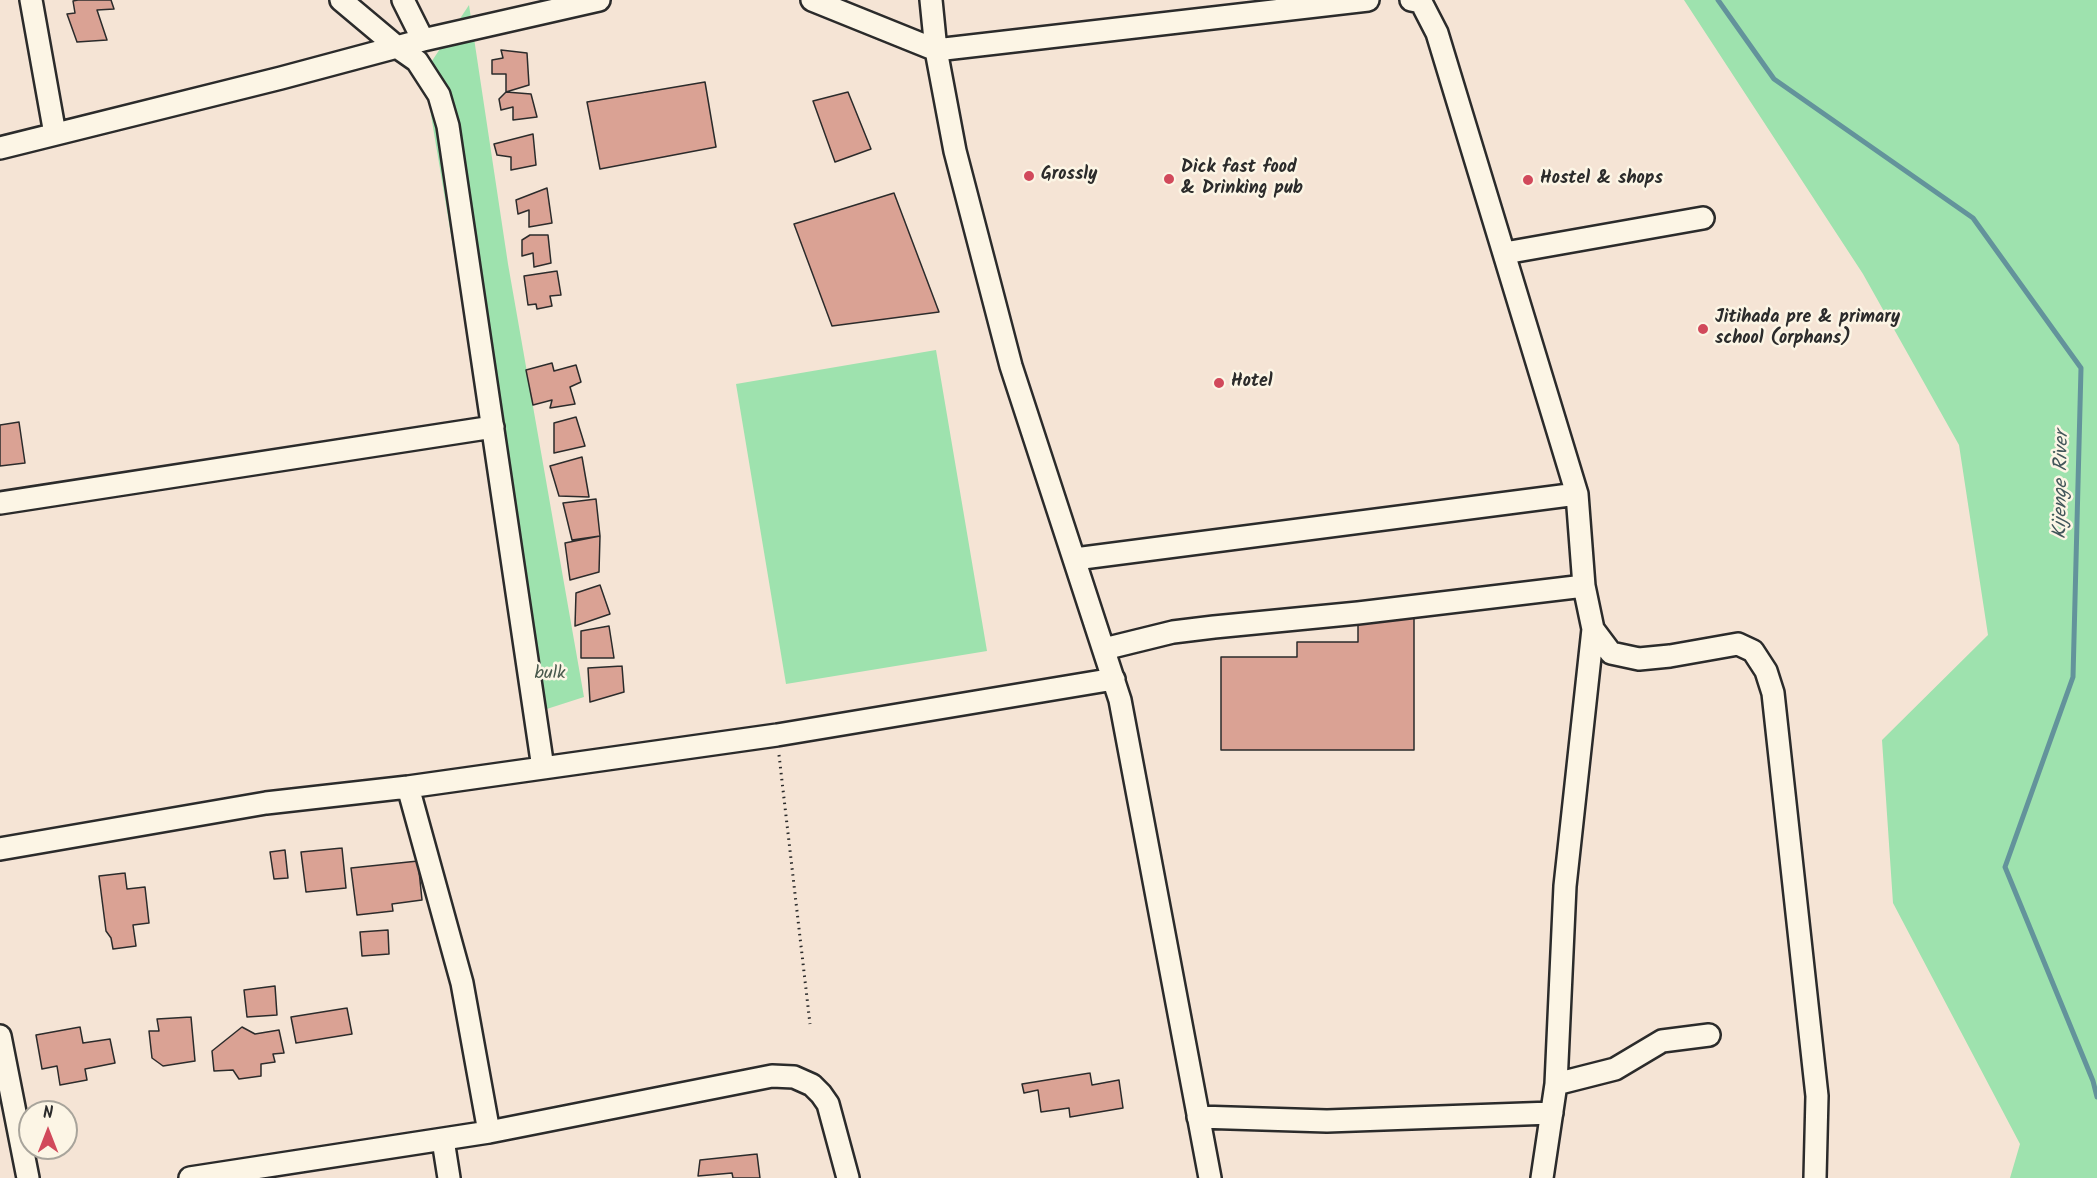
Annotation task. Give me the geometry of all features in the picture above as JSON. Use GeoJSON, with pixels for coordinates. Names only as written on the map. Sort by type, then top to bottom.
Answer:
{"type":"FeatureCollection","features":[{"type":"Feature","properties":{"kind":"street"},"geometry":{"type":"LineString","coordinates":[[31,0],[55,134]]}},
{"type":"Feature","properties":{"kind":"street"},"geometry":{"type":"LineString","coordinates":[[341,0],[417,61],[439,96],[448,126],[543,768]]}},
{"type":"Feature","properties":{"kind":"street"},"geometry":{"type":"LineString","coordinates":[[403,0],[423,40]]}},
{"type":"Feature","properties":{"kind":"street"},"geometry":{"type":"LineString","coordinates":[[0,148],[423,40],[599,0]]}},
{"type":"Feature","properties":{"kind":"street"},"geometry":{"type":"LineString","coordinates":[[812,0],[936,50],[1368,0]]}},
{"type":"Feature","properties":{"kind":"street"},"geometry":{"type":"LineString","coordinates":[[931,0],[936,50],[956,151],[1011,366],[1114,679],[1127,734],[1210,1178]]}},
{"type":"Feature","properties":{"kind":"street"},"geometry":{"type":"LineString","coordinates":[[1422,1],[1437,33],[1577,494],[1584,586],[1593,629],[1565,886],[1556,1084],[1542,1178]]}},
{"type":"Feature","properties":{"kind":"street"},"geometry":{"type":"LineString","coordinates":[[1504,253],[1703,218]]}},
{"type":"Feature","properties":{"kind":"street"},"geometry":{"type":"LineString","coordinates":[[0,503],[493,427]]}},
{"type":"Feature","properties":{"kind":"street"},"geometry":{"type":"LineString","coordinates":[[1075,559],[1577,494]]}},
{"type":"Feature","properties":{"kind":"street"},"geometry":{"type":"LineString","coordinates":[[1104,649],[1173,632],[1584,586]]}},
{"type":"Feature","properties":{"kind":"street"},"geometry":{"type":"LineString","coordinates":[[1593,629],[1611,653],[1639,659],[1738,644],[1753,651],[1766,671],[1773,693],[1817,1096],[1815,1178]]}},
{"type":"Feature","properties":{"kind":"street"},"geometry":{"type":"LineString","coordinates":[[0,849],[266,803],[408,787],[777,735],[1114,679]]}},
{"type":"Feature","properties":{"kind":"street"},"geometry":{"type":"LineString","coordinates":[[408,787],[462,983],[489,1132]]}},
{"type":"Feature","properties":{"kind":"street"},"geometry":{"type":"LineString","coordinates":[[1556,1084],[1615,1069],[1662,1041],[1709,1035]]}},
{"type":"Feature","properties":{"kind":"street"},"geometry":{"type":"LineString","coordinates":[[0,1036],[28,1178]]}},
{"type":"Feature","properties":{"kind":"street"},"geometry":{"type":"LineString","coordinates":[[190,1178],[489,1132],[772,1076],[794,1077],[812,1085],[828,1104],[849,1178]]}},
{"type":"Feature","properties":{"kind":"street"},"geometry":{"type":"LineString","coordinates":[[1198,1117],[1327,1122],[1552,1113]]}},
{"type":"Feature","properties":{"kind":"street"},"geometry":{"type":"LineString","coordinates":[[443,1140],[449,1178]]}},
{"type":"Feature","properties":{"kind":"path"},"geometry":{"type":"LineString","coordinates":[[777,735],[810,1024]]}},
{"type":"Feature","properties":{"kind":"green space"},"geometry":{"type":"Polygon","coordinates":[[[1684,0],[2097,0],[2097,1178],[2010,1178],[2020,1144],[1893,903],[1882,740],[1988,635],[1959,445],[1863,274],[1684,0]]]}},
{"type":"Feature","properties":{"kind":"green space","name":"bulk"},"geometry":{"type":"Polygon","coordinates":[[[469,5],[508,264],[584,697],[525,716],[474,373],[424,73],[469,5]]]}},
{"type":"Feature","properties":{"kind":"green space"},"geometry":{"type":"Polygon","coordinates":[[[936,350],[987,651],[786,684],[736,384],[936,350]]]}},
{"type":"Feature","properties":{"kind":"building"},"geometry":{"type":"Polygon","coordinates":[[[111,0],[114,9],[97,10],[107,40],[77,42],[67,14],[75,13],[73,1],[111,0]]]}},
{"type":"Feature","properties":{"kind":"building"},"geometry":{"type":"Polygon","coordinates":[[[501,50],[527,53],[529,85],[506,92],[506,74],[492,74],[492,60],[503,58],[501,50]]]}},
{"type":"Feature","properties":{"kind":"building"},"geometry":{"type":"Polygon","coordinates":[[[705,82],[716,147],[600,169],[587,102],[705,82]]]}},
{"type":"Feature","properties":{"kind":"building"},"geometry":{"type":"Polygon","coordinates":[[[506,92],[531,94],[537,117],[513,120],[513,107],[501,110],[499,99],[506,92]]]}},
{"type":"Feature","properties":{"kind":"building"},"geometry":{"type":"Polygon","coordinates":[[[848,92],[871,149],[835,162],[813,101],[848,92]]]}},
{"type":"Feature","properties":{"kind":"building"},"geometry":{"type":"Polygon","coordinates":[[[533,134],[536,165],[511,170],[511,157],[497,155],[494,144],[533,134]]]}},
{"type":"Feature","properties":{"kind":"building"},"geometry":{"type":"Polygon","coordinates":[[[547,188],[552,223],[529,227],[529,210],[518,214],[516,200],[547,188]]]}},
{"type":"Feature","properties":{"kind":"building"},"geometry":{"type":"Polygon","coordinates":[[[894,193],[939,312],[832,326],[794,224],[894,193]]]}},
{"type":"Feature","properties":{"kind":"building"},"geometry":{"type":"Polygon","coordinates":[[[530,235],[548,235],[551,263],[534,267],[533,253],[522,256],[522,240],[530,235]]]}},
{"type":"Feature","properties":{"kind":"building"},"geometry":{"type":"Polygon","coordinates":[[[557,271],[561,295],[550,296],[552,306],[537,309],[536,304],[528,305],[524,276],[557,271]]]}},
{"type":"Feature","properties":{"kind":"building"},"geometry":{"type":"Polygon","coordinates":[[[552,363],[554,371],[576,365],[581,382],[570,387],[575,404],[550,408],[552,400],[533,405],[526,370],[552,363]]]}},
{"type":"Feature","properties":{"kind":"building"},"geometry":{"type":"Polygon","coordinates":[[[576,417],[585,446],[554,453],[554,423],[576,417]]]}},
{"type":"Feature","properties":{"kind":"building"},"geometry":{"type":"Polygon","coordinates":[[[19,422],[25,463],[0,466],[0,425],[19,422]]]}},
{"type":"Feature","properties":{"kind":"building"},"geometry":{"type":"Polygon","coordinates":[[[582,457],[589,497],[559,496],[550,466],[582,457]]]}},
{"type":"Feature","properties":{"kind":"building"},"geometry":{"type":"Polygon","coordinates":[[[596,499],[600,536],[572,540],[563,503],[596,499]]]}},
{"type":"Feature","properties":{"kind":"building"},"geometry":{"type":"Polygon","coordinates":[[[600,536],[599,572],[570,580],[565,543],[600,536]]]}},
{"type":"Feature","properties":{"kind":"building"},"geometry":{"type":"Polygon","coordinates":[[[600,585],[610,614],[575,626],[576,593],[600,585]]]}},
{"type":"Feature","properties":{"kind":"building"},"geometry":{"type":"Polygon","coordinates":[[[1358,616],[1414,616],[1414,750],[1221,750],[1221,657],[1297,657],[1297,642],[1358,642],[1358,616]]]}},
{"type":"Feature","properties":{"kind":"building"},"geometry":{"type":"Polygon","coordinates":[[[609,626],[614,658],[581,658],[581,631],[609,626]]]}},
{"type":"Feature","properties":{"kind":"building"},"geometry":{"type":"Polygon","coordinates":[[[622,666],[624,692],[590,702],[588,668],[622,666]]]}},
{"type":"Feature","properties":{"kind":"building"},"geometry":{"type":"Polygon","coordinates":[[[342,848],[346,888],[306,892],[301,852],[342,848]]]}},
{"type":"Feature","properties":{"kind":"building"},"geometry":{"type":"Polygon","coordinates":[[[285,850],[288,878],[274,879],[270,852],[285,850]]]}},
{"type":"Feature","properties":{"kind":"building"},"geometry":{"type":"Polygon","coordinates":[[[418,861],[422,900],[392,904],[393,911],[357,915],[351,868],[418,861]]]}},
{"type":"Feature","properties":{"kind":"building"},"geometry":{"type":"Polygon","coordinates":[[[125,873],[127,889],[145,887],[149,923],[133,925],[136,946],[113,949],[111,938],[106,931],[99,876],[125,873]]]}},
{"type":"Feature","properties":{"kind":"building"},"geometry":{"type":"Polygon","coordinates":[[[388,930],[389,954],[362,956],[360,932],[388,930]]]}},
{"type":"Feature","properties":{"kind":"building"},"geometry":{"type":"Polygon","coordinates":[[[275,986],[277,1015],[247,1017],[244,990],[275,986]]]}},
{"type":"Feature","properties":{"kind":"building"},"geometry":{"type":"Polygon","coordinates":[[[347,1008],[352,1034],[296,1043],[291,1017],[347,1008]]]}},
{"type":"Feature","properties":{"kind":"building"},"geometry":{"type":"Polygon","coordinates":[[[191,1017],[195,1061],[163,1066],[152,1058],[149,1031],[159,1031],[157,1019],[191,1017]]]}},
{"type":"Feature","properties":{"kind":"building"},"geometry":{"type":"Polygon","coordinates":[[[80,1027],[83,1043],[110,1039],[115,1063],[85,1069],[87,1080],[60,1085],[57,1066],[42,1069],[36,1035],[80,1027]]]}},
{"type":"Feature","properties":{"kind":"building"},"geometry":{"type":"Polygon","coordinates":[[[242,1027],[255,1034],[279,1030],[284,1053],[273,1054],[275,1062],[261,1064],[261,1076],[239,1079],[233,1070],[214,1071],[212,1051],[242,1027]]]}},
{"type":"Feature","properties":{"kind":"building"},"geometry":{"type":"Polygon","coordinates":[[[1090,1073],[1092,1085],[1119,1080],[1123,1108],[1070,1117],[1069,1108],[1041,1112],[1038,1090],[1024,1093],[1022,1084],[1090,1073]]]}},
{"type":"Feature","properties":{"kind":"building"},"geometry":{"type":"Polygon","coordinates":[[[757,1154],[760,1178],[733,1178],[732,1173],[698,1176],[700,1160],[757,1154]]]}},
{"type":"Feature","properties":{"kind":"waterway","name":"Kijenge River"},"geometry":{"type":"LineString","coordinates":[[1718,0],[1774,79],[1973,218],[2081,368],[2073,677],[2005,867],[2093,1081],[2097,1097]]}},
{"type":"Feature","properties":{"kind":"place","name":"Grossly"},"geometry":{"type":"Point","coordinates":[1029,176]}},
{"type":"Feature","properties":{"kind":"place","name":"Dick fast food & Drinking pub"},"geometry":{"type":"Point","coordinates":[1169,179]}},
{"type":"Feature","properties":{"kind":"place","name":"Hostel & shops"},"geometry":{"type":"Point","coordinates":[1528,180]}},
{"type":"Feature","properties":{"kind":"place","name":"Jitihada pre & primary school (orphans)"},"geometry":{"type":"Point","coordinates":[1703,329]}},
{"type":"Feature","properties":{"kind":"place","name":"Hotel"},"geometry":{"type":"Point","coordinates":[1219,383]}}]}
